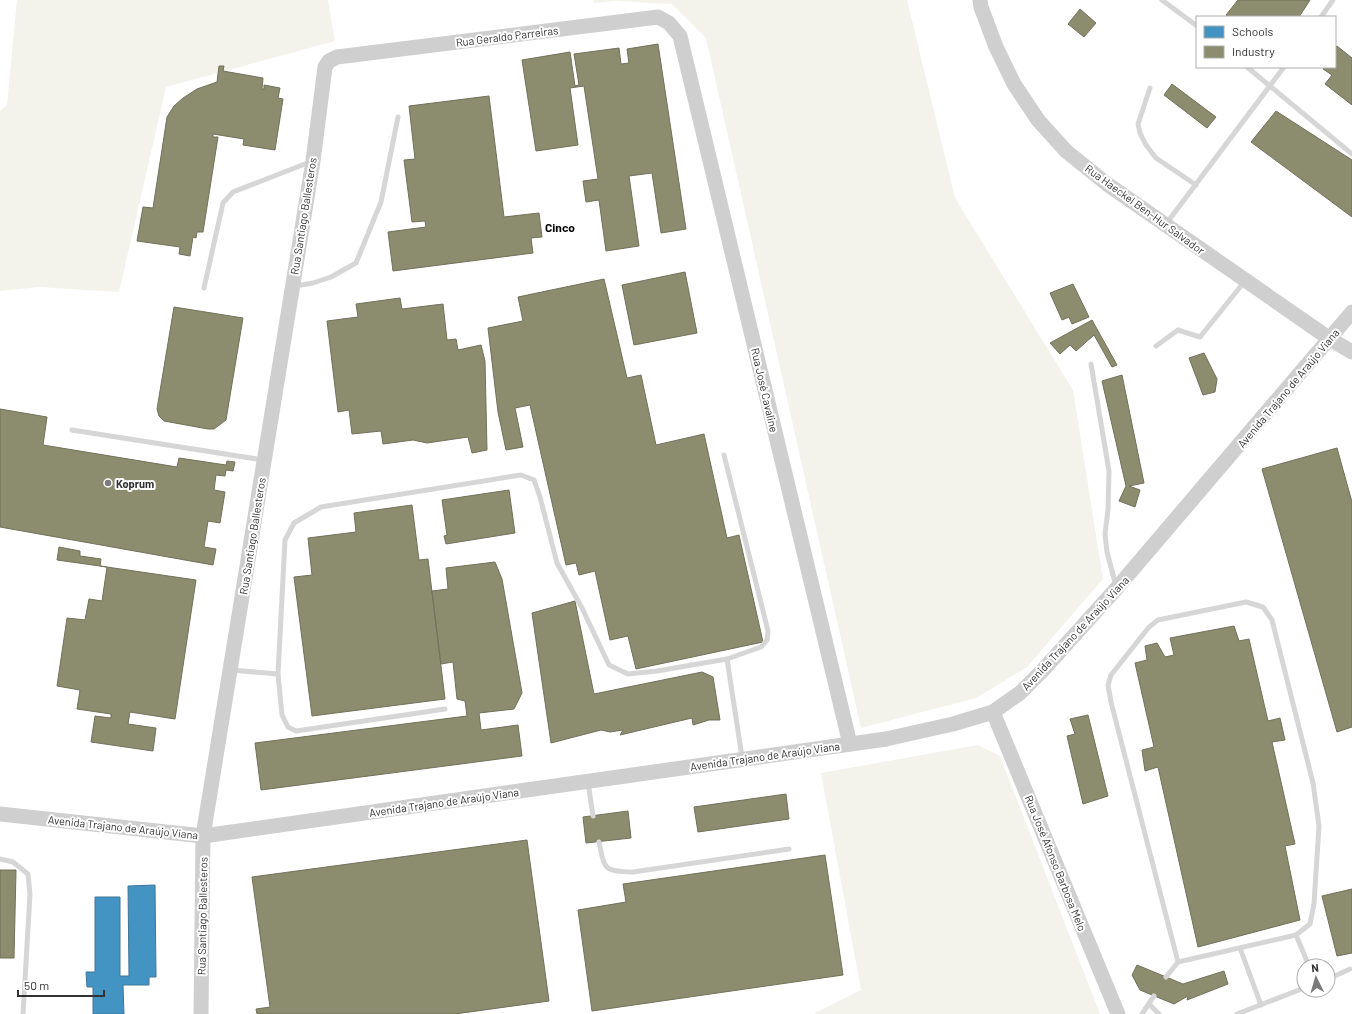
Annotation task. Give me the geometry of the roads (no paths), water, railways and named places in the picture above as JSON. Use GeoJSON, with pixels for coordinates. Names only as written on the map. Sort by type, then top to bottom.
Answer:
{"type":"FeatureCollection","features":[{"type":"Feature","properties":{"kind":"street","name":"Rua Haeckel Ben-Hur Salvador"},"geometry":{"type":"LineString","coordinates":[[980,0],[981,7],[996,47],[1014,84],[1038,120],[1066,151],[1107,184],[1330,340]]}},
{"type":"Feature","properties":{"kind":"street","name":"Rua Geraldo Parreiras"},"geometry":{"type":"LineString","coordinates":[[329,61],[337,57],[658,18],[669,23],[680,36]]}},
{"type":"Feature","properties":{"kind":"street","name":"Rua José Cavaline"},"geometry":{"type":"LineString","coordinates":[[680,36],[850,744]]}},
{"type":"Feature","properties":{"kind":"street","name":"Rua Santiago Ballesteros"},"geometry":{"type":"LineString","coordinates":[[200,1014],[203,836],[313,161],[325,67],[329,61]]}},
{"type":"Feature","properties":{"kind":"street","name":"Avenida Trajano de Araújo Viana"},"geometry":{"type":"LineString","coordinates":[[0,814],[203,836],[886,739],[953,724],[993,712],[1020,693],[1043,670],[1116,589],[1330,340],[1352,312]]}},
{"type":"Feature","properties":{"kind":"street"},"geometry":{"type":"LineString","coordinates":[[1330,340],[1352,352]]}},
{"type":"Feature","properties":{"kind":"street","name":"Rua José Afonso Barbosa Melo"},"geometry":{"type":"LineString","coordinates":[[993,712],[1118,1014]]}},
{"type":"Feature","properties":{"kind":"lane"},"geometry":{"type":"LineString","coordinates":[[1162,0],[1196,25]]}},
{"type":"Feature","properties":{"kind":"lane"},"geometry":{"type":"LineString","coordinates":[[1322,16],[1333,0]]}},
{"type":"Feature","properties":{"kind":"lane"},"geometry":{"type":"LineString","coordinates":[[1248,68],[1352,154]]}},
{"type":"Feature","properties":{"kind":"lane"},"geometry":{"type":"LineString","coordinates":[[1166,225],[1283,68]]}},
{"type":"Feature","properties":{"kind":"lane"},"geometry":{"type":"LineString","coordinates":[[1150,88],[1138,124],[1140,133],[1146,145],[1156,158],[1196,186]]}},
{"type":"Feature","properties":{"kind":"lane"},"geometry":{"type":"LineString","coordinates":[[292,286],[313,283],[331,277],[356,263],[381,202],[398,117]]}},
{"type":"Feature","properties":{"kind":"lane"},"geometry":{"type":"LineString","coordinates":[[204,288],[223,203],[233,192],[313,161]]}},
{"type":"Feature","properties":{"kind":"lane"},"geometry":{"type":"LineString","coordinates":[[1156,346],[1178,330],[1200,337],[1245,280]]}},
{"type":"Feature","properties":{"kind":"lane"},"geometry":{"type":"LineString","coordinates":[[1091,364],[1109,472],[1108,510],[1105,534],[1107,552],[1116,589]]}},
{"type":"Feature","properties":{"kind":"lane"},"geometry":{"type":"LineString","coordinates":[[72,430],[264,460]]}},
{"type":"Feature","properties":{"kind":"lane"},"geometry":{"type":"LineString","coordinates":[[445,709],[296,731],[288,727],[282,715],[278,674],[285,540],[294,523],[321,507],[521,475],[534,480],[540,497],[557,563],[582,608],[610,665],[628,674],[657,671],[727,659],[761,647],[767,640],[768,631],[724,455]]}},
{"type":"Feature","properties":{"kind":"lane"},"geometry":{"type":"LineString","coordinates":[[1166,977],[1178,962],[1296,935],[1310,924],[1314,904],[1320,826],[1313,783],[1272,620],[1263,607],[1246,602],[1158,620],[1148,627],[1110,675],[1108,685],[1113,710],[1178,962]]}},
{"type":"Feature","properties":{"kind":"lane"},"geometry":{"type":"LineString","coordinates":[[727,659],[743,759]]}},
{"type":"Feature","properties":{"kind":"lane"},"geometry":{"type":"LineString","coordinates":[[230,670],[278,674]]}},
{"type":"Feature","properties":{"kind":"lane"},"geometry":{"type":"LineString","coordinates":[[588,781],[594,816]]}},
{"type":"Feature","properties":{"kind":"lane"},"geometry":{"type":"LineString","coordinates":[[599,842],[604,864],[608,868],[612,871],[633,872],[789,849]]}},
{"type":"Feature","properties":{"kind":"lane"},"geometry":{"type":"LineString","coordinates":[[0,859],[13,862],[28,874],[30,894],[23,1014]]}},
{"type":"Feature","properties":{"kind":"lane"},"geometry":{"type":"LineString","coordinates":[[1296,935],[1306,958]]}},
{"type":"Feature","properties":{"kind":"lane"},"geometry":{"type":"LineString","coordinates":[[1240,948],[1261,1005]]}},
{"type":"Feature","properties":{"kind":"lane"},"geometry":{"type":"LineString","coordinates":[[1336,975],[1350,969]]}},
{"type":"Feature","properties":{"kind":"lane"},"geometry":{"type":"LineString","coordinates":[[1238,1014],[1296,991]]}},
{"type":"Feature","properties":{"kind":"lane"},"geometry":{"type":"LineString","coordinates":[[1142,1014],[1154,996]]}},
{"type":"Feature","properties":{"kind":"lane"},"geometry":{"type":"LineString","coordinates":[[1149,1004],[1159,1014]]}},
{"type":"Feature","properties":{"kind":"place","name":"Koprum"},"geometry":{"type":"Point","coordinates":[108,483]}},
{"type":"Feature","properties":{"kind":"district","name":"Cinco"},"geometry":{"type":"Point","coordinates":[560,227]}}]}
